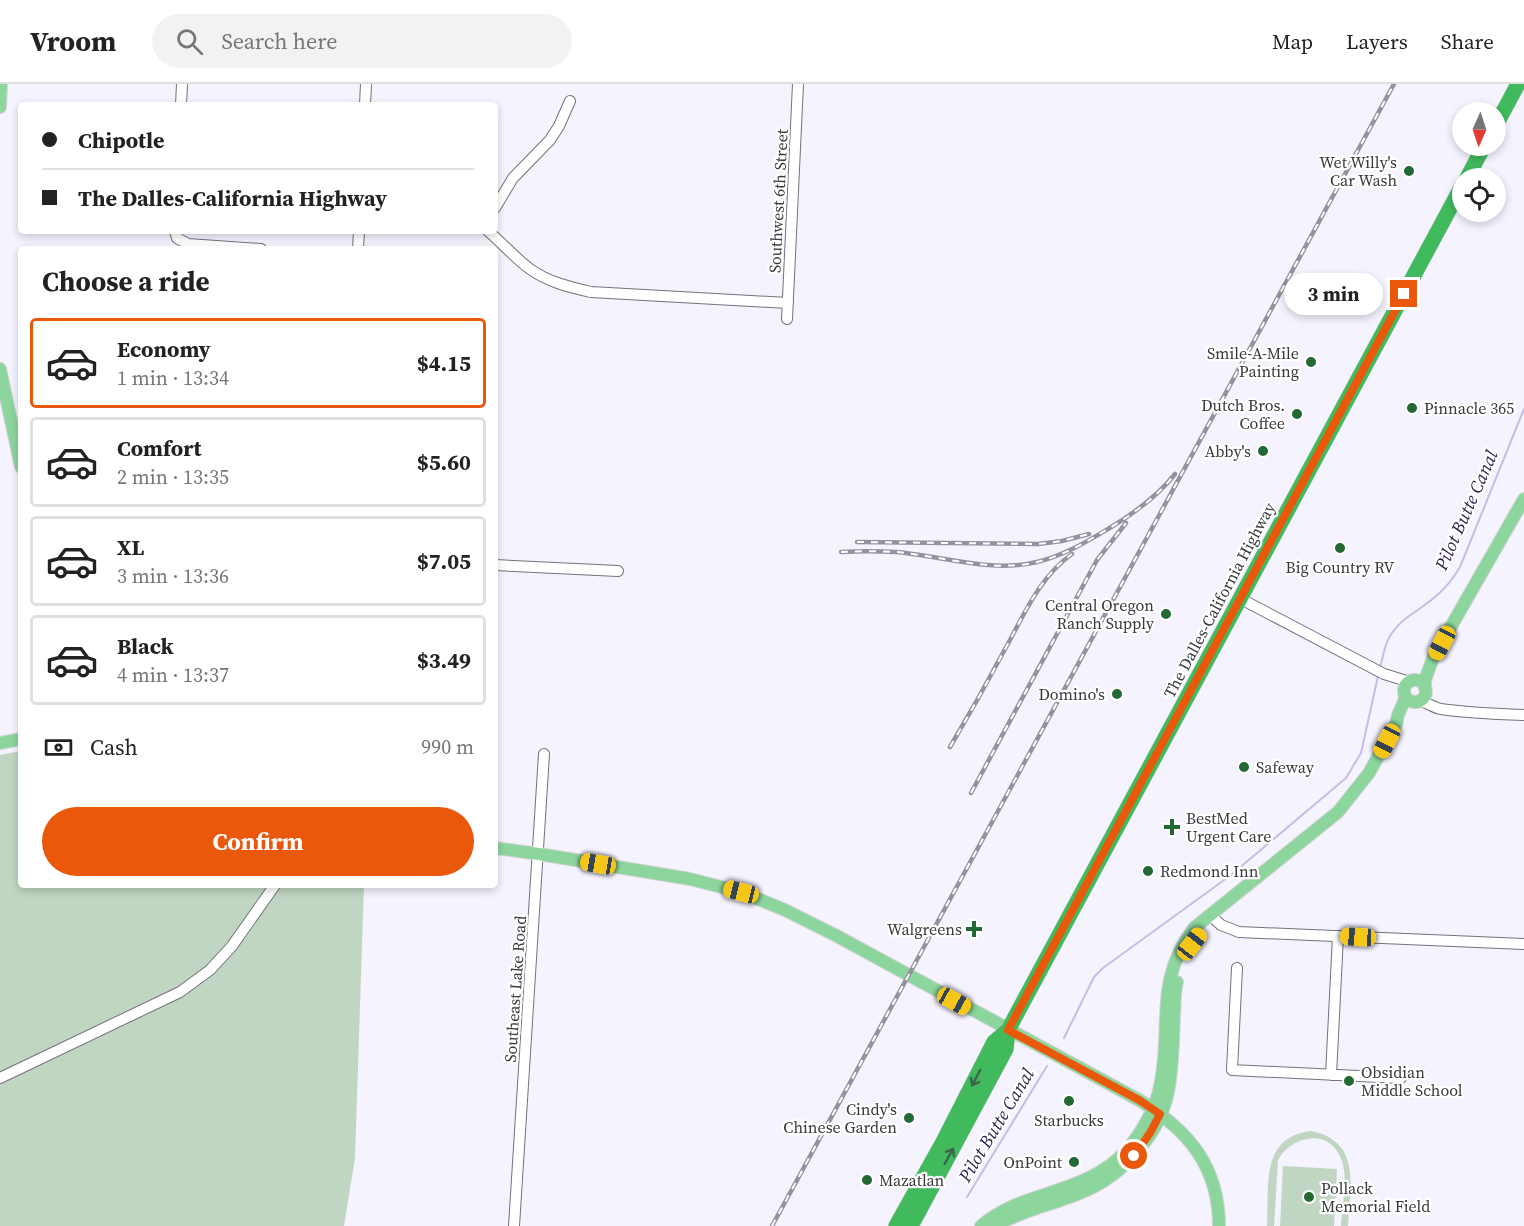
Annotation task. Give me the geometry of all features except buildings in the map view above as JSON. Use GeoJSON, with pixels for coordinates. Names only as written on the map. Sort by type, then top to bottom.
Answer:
{"type":"FeatureCollection","features":[{"type":"Feature","properties":{"kind":"highway"},"geometry":{"type":"LineString","coordinates":[[1506,106],[1518,84]]}},
{"type":"Feature","properties":{"kind":"highway","name":"The Dalles-California Highway"},"geometry":{"type":"LineString","coordinates":[[896,1226],[943,1142],[994,1042],[1008,1030],[1452,205]]}},
{"type":"Feature","properties":{"kind":"highway","name":"The Dalles-California Highway"},"geometry":{"type":"LineString","coordinates":[[911,1226],[1006,1049],[1008,1030]]}},
{"type":"Feature","properties":{"kind":"main road"},"geometry":{"type":"LineString","coordinates":[[0,106],[1,84]]}},
{"type":"Feature","properties":{"kind":"main road"},"geometry":{"type":"LineString","coordinates":[[0,369],[18,450]]}},
{"type":"Feature","properties":{"kind":"main road"},"geometry":{"type":"LineString","coordinates":[[995,1226],[1021,1212],[1082,1193],[1119,1170],[1134,1156],[1150,1133],[1156,1111],[1168,986],[1185,940],[1194,928],[1338,812],[1369,773],[1397,722],[1405,702],[1425,680],[1434,658],[1524,498]]}},
{"type":"Feature","properties":{"kind":"main road"},"geometry":{"type":"LineString","coordinates":[[0,743],[18,740]]}},
{"type":"Feature","properties":{"kind":"main road"},"geometry":{"type":"LineString","coordinates":[[498,848],[690,879],[741,892],[785,910],[835,935],[1156,1111],[1182,1132],[1207,1167],[1217,1193],[1219,1226]]}},
{"type":"Feature","properties":{"kind":"main road"},"geometry":{"type":"LineString","coordinates":[[981,1226],[1011,1207],[1068,1188],[1097,1175],[1126,1151],[1156,1111]]}},
{"type":"Feature","properties":{"kind":"street"},"geometry":{"type":"LineString","coordinates":[[181,102],[182,84]]}},
{"type":"Feature","properties":{"kind":"street"},"geometry":{"type":"LineString","coordinates":[[365,102],[366,84]]}},
{"type":"Feature","properties":{"kind":"street","name":"Southwest 6th Street"},"geometry":{"type":"LineString","coordinates":[[787,319],[798,84]]}},
{"type":"Feature","properties":{"kind":"street"},"geometry":{"type":"LineString","coordinates":[[498,203],[513,178],[550,141],[570,101]]}},
{"type":"Feature","properties":{"kind":"street"},"geometry":{"type":"LineString","coordinates":[[176,234],[177,238],[188,244],[217,246]]}},
{"type":"Feature","properties":{"kind":"street"},"geometry":{"type":"LineString","coordinates":[[491,234],[529,268],[547,279],[591,292],[788,303]]}},
{"type":"Feature","properties":{"kind":"street"},"geometry":{"type":"LineString","coordinates":[[498,565],[618,572]]}},
{"type":"Feature","properties":{"kind":"street"},"geometry":{"type":"LineString","coordinates":[[1241,598],[1383,674],[1441,709],[1524,715]]}},
{"type":"Feature","properties":{"kind":"street","name":"Southeast Lake Road"},"geometry":{"type":"LineString","coordinates":[[514,1226],[544,754]]}},
{"type":"Feature","properties":{"kind":"street"},"geometry":{"type":"LineString","coordinates":[[0,1078],[180,992],[210,970],[232,946],[273,888]]}},
{"type":"Feature","properties":{"kind":"street"},"geometry":{"type":"LineString","coordinates":[[1211,916],[1221,926],[1239,932],[1524,944]]}},
{"type":"Feature","properties":{"kind":"street"},"geometry":{"type":"LineString","coordinates":[[1331,1075],[1338,936]]}},
{"type":"Feature","properties":{"kind":"street"},"geometry":{"type":"LineString","coordinates":[[1237,968],[1232,1070],[1401,1078]]}},
{"type":"Feature","properties":{"kind":"green space"},"geometry":{"type":"Polygon","coordinates":[[[18,752],[18,888],[364,888],[355,1158],[344,1226],[0,1226],[0,755],[18,752]]]}},
{"type":"Feature","properties":{"kind":"green space"},"geometry":{"type":"Polygon","coordinates":[[[1311,1131],[1327,1136],[1339,1145],[1346,1155],[1351,1181],[1348,1226],[1341,1226],[1345,1184],[1342,1161],[1337,1150],[1329,1143],[1312,1138],[1293,1145],[1278,1160],[1274,1226],[1267,1226],[1268,1180],[1275,1153],[1283,1143],[1295,1135],[1311,1131]]]}},
{"type":"Feature","properties":{"kind":"green space","name":"Pollack Memorial Field"},"geometry":{"type":"Polygon","coordinates":[[[1283,1166],[1337,1169],[1334,1226],[1280,1226],[1283,1166]]]}},
{"type":"Feature","properties":{"kind":"waterway","name":"Pilot Butte Canal"},"geometry":{"type":"LineString","coordinates":[[1380,668],[1386,644],[1394,630],[1440,593],[1460,567],[1524,409]]}},
{"type":"Feature","properties":{"kind":"waterway","name":"Pilot Butte Canal"},"geometry":{"type":"LineString","coordinates":[[1064,1038],[1094,977],[1103,968],[1231,875],[1346,778],[1361,753],[1378,676]]}},
{"type":"Feature","properties":{"kind":"waterway","name":"Pilot Butte Canal"},"geometry":{"type":"LineString","coordinates":[[967,1197],[1047,1066]]}},
{"type":"Feature","properties":{"kind":"railway"},"geometry":{"type":"LineString","coordinates":[[772,1226],[1394,84]]}},
{"type":"Feature","properties":{"kind":"railway"},"geometry":{"type":"LineString","coordinates":[[841,552],[896,552],[1002,566],[1037,562],[1074,548],[1117,523],[1152,498],[1175,474]]}},
{"type":"Feature","properties":{"kind":"railway"},"geometry":{"type":"LineString","coordinates":[[971,793],[1097,560],[1126,523]]}},
{"type":"Feature","properties":{"kind":"railway"},"geometry":{"type":"LineString","coordinates":[[857,542],[1038,544],[1089,534]]}},
{"type":"Feature","properties":{"kind":"railway"},"geometry":{"type":"LineString","coordinates":[[950,747],[1033,598],[1050,574],[1072,554]]}},
{"type":"Feature","properties":{"kind":"place","name":"Wet Willy's Car Wash"},"geometry":{"type":"Point","coordinates":[1409,171]}},
{"type":"Feature","properties":{"kind":"place","name":"Smile-A-Mile Painting"},"geometry":{"type":"Point","coordinates":[1311,362]}},
{"type":"Feature","properties":{"kind":"place","name":"Pinnacle 365"},"geometry":{"type":"Point","coordinates":[1412,408]}},
{"type":"Feature","properties":{"kind":"place","name":"Dutch Bros. Coffee"},"geometry":{"type":"Point","coordinates":[1297,414]}},
{"type":"Feature","properties":{"kind":"place","name":"Abby's"},"geometry":{"type":"Point","coordinates":[1263,451]}},
{"type":"Feature","properties":{"kind":"place","name":"Big Country RV"},"geometry":{"type":"Point","coordinates":[1340,548]}},
{"type":"Feature","properties":{"kind":"place","name":"Central Oregon Ranch Supply"},"geometry":{"type":"Point","coordinates":[1166,614]}},
{"type":"Feature","properties":{"kind":"place","name":"Domino's"},"geometry":{"type":"Point","coordinates":[1117,694]}},
{"type":"Feature","properties":{"kind":"place","name":"Safeway"},"geometry":{"type":"Point","coordinates":[1244,767]}},
{"type":"Feature","properties":{"kind":"place","name":"BestMed Urgent Care"},"geometry":{"type":"Point","coordinates":[1172,827]}},
{"type":"Feature","properties":{"kind":"place","name":"Redmond Inn"},"geometry":{"type":"Point","coordinates":[1148,871]}},
{"type":"Feature","properties":{"kind":"place","name":"Walgreens"},"geometry":{"type":"Point","coordinates":[974,929]}},
{"type":"Feature","properties":{"kind":"place","name":"Obsidian Middle School"},"geometry":{"type":"Point","coordinates":[1349,1081]}},
{"type":"Feature","properties":{"kind":"place","name":"Starbucks"},"geometry":{"type":"Point","coordinates":[1069,1101]}},
{"type":"Feature","properties":{"kind":"place","name":"Cindy's Chinese Garden"},"geometry":{"type":"Point","coordinates":[909,1118]}},
{"type":"Feature","properties":{"kind":"place","name":"OnPoint"},"geometry":{"type":"Point","coordinates":[1074,1162]}},
{"type":"Feature","properties":{"kind":"place","name":"Mazatlan"},"geometry":{"type":"Point","coordinates":[867,1180]}},
{"type":"Feature","properties":{"kind":"place","name":"Pollack Memorial Field"},"geometry":{"type":"Point","coordinates":[1309,1197]}},
{"type":"Feature","properties":{"kind":"route"},"geometry":{"type":"LineString","coordinates":[[1134,1156],[1160,1114],[1139,1100],[1008,1030],[1404,294]]}}]}
